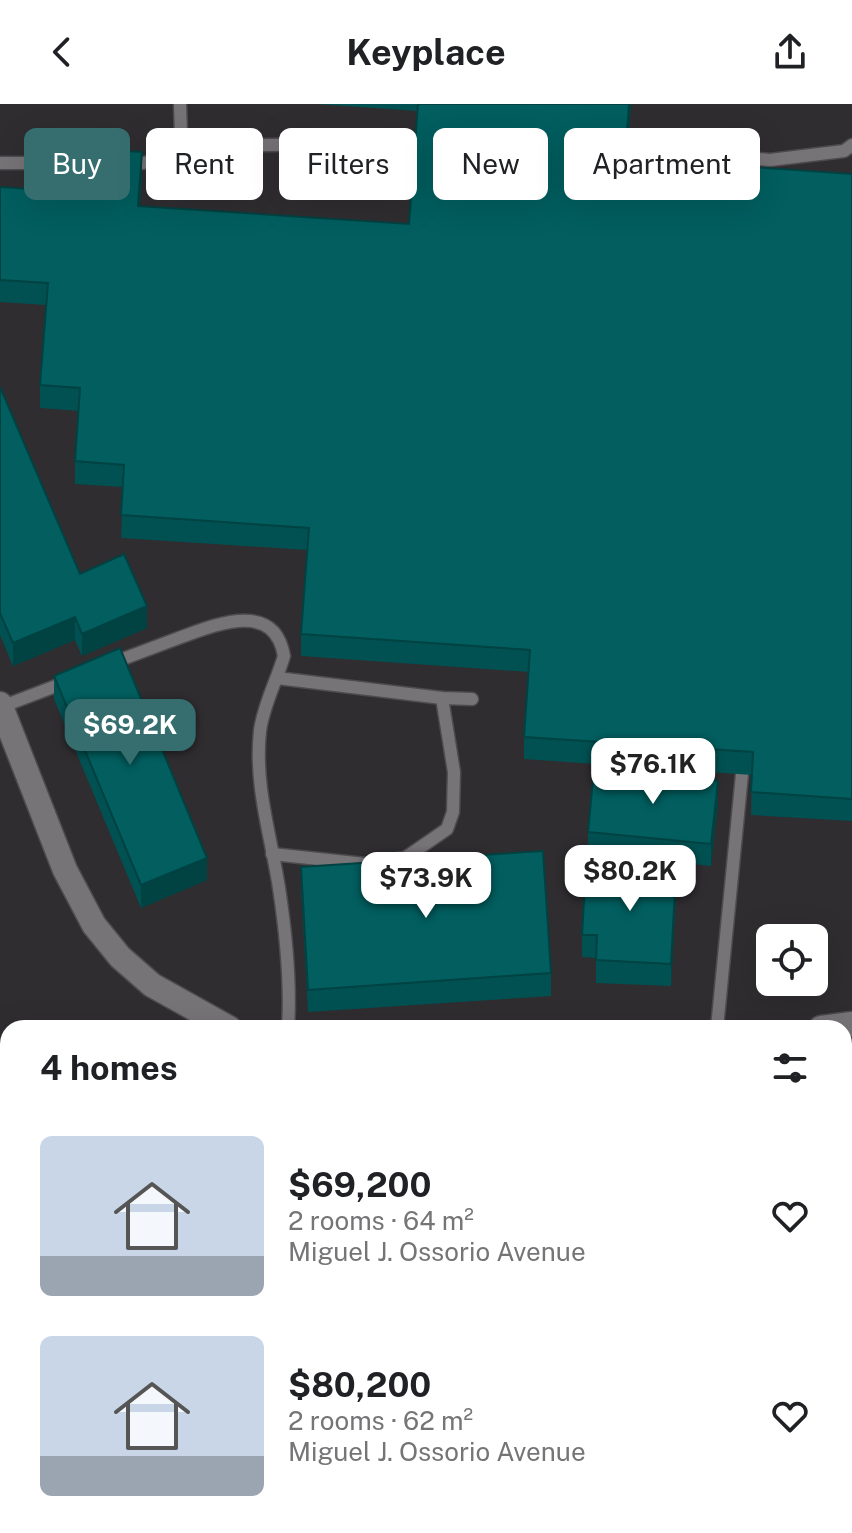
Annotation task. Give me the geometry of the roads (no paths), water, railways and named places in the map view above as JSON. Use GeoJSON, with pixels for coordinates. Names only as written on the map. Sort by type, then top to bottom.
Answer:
{"type":"FeatureCollection","features":[{"type":"Feature","properties":{"kind":"street"},"geometry":{"type":"LineString","coordinates":[[1,705],[65,870],[94,925],[120,957],[152,985],[215,1020]]}},
{"type":"Feature","properties":{"kind":"lane"},"geometry":{"type":"LineString","coordinates":[[180,104],[181,128]]}},
{"type":"Feature","properties":{"kind":"lane"},"geometry":{"type":"LineString","coordinates":[[760,159],[844,151],[852,145]]}},
{"type":"Feature","properties":{"kind":"lane"},"geometry":{"type":"LineString","coordinates":[[0,163],[24,162]]}},
{"type":"Feature","properties":{"kind":"lane"},"geometry":{"type":"LineString","coordinates":[[106,666],[214,625],[237,620],[259,623],[273,630],[282,644],[284,656],[260,727],[258,760],[279,888],[288,971],[288,1020]]}},
{"type":"Feature","properties":{"kind":"lane"},"geometry":{"type":"LineString","coordinates":[[1,705],[78,677]]}},
{"type":"Feature","properties":{"kind":"lane"},"geometry":{"type":"LineString","coordinates":[[277,678],[472,699]]}},
{"type":"Feature","properties":{"kind":"lane"},"geometry":{"type":"LineString","coordinates":[[272,854],[365,864],[405,858],[447,829],[453,812],[454,772],[442,698]]}},
{"type":"Feature","properties":{"kind":"lane"},"geometry":{"type":"LineString","coordinates":[[718,1020],[742,774]]}}]}
